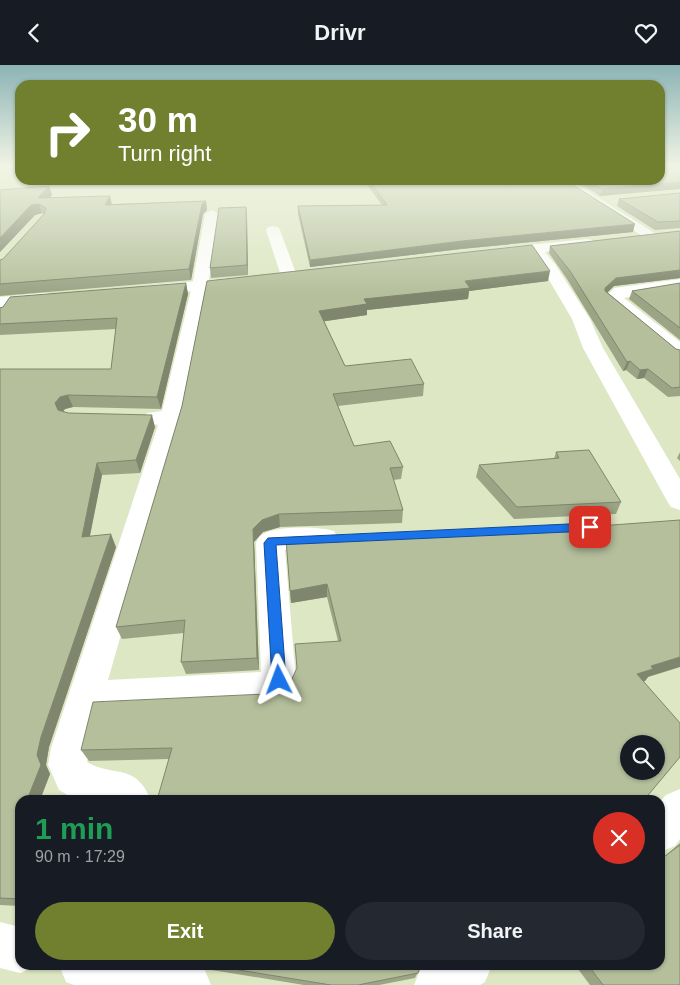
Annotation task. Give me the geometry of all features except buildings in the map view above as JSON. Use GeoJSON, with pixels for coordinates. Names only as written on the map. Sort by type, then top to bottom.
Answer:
{"type":"FeatureCollection","features":[{"type":"Feature","properties":{"kind":"street"},"geometry":{"type":"LineString","coordinates":[[607,208],[652,236]]}},
{"type":"Feature","properties":{"kind":"street"},"geometry":{"type":"LineString","coordinates":[[126,795],[123,792],[85,783],[73,776],[68,765],[70,748],[172,419],[200,285],[212,214]]}},
{"type":"Feature","properties":{"kind":"street"},"geometry":{"type":"LineString","coordinates":[[274,230],[289,276]]}},
{"type":"Feature","properties":{"kind":"street"},"geometry":{"type":"LineString","coordinates":[[623,239],[671,234]]}},
{"type":"Feature","properties":{"kind":"street"},"geometry":{"type":"LineString","coordinates":[[479,254],[603,241]]}},
{"type":"Feature","properties":{"kind":"street"},"geometry":{"type":"LineString","coordinates":[[534,249],[549,267],[581,319],[593,348],[680,501]]}},
{"type":"Feature","properties":{"kind":"street"},"geometry":{"type":"LineString","coordinates":[[133,291],[308,274]]}},
{"type":"Feature","properties":{"kind":"street"},"geometry":{"type":"LineString","coordinates":[[675,343],[613,299],[620,292],[680,283]]}},
{"type":"Feature","properties":{"kind":"street"},"geometry":{"type":"LineString","coordinates":[[3,305],[56,297]]}},
{"type":"Feature","properties":{"kind":"street"},"geometry":{"type":"LineString","coordinates":[[134,417],[172,419]]}},
{"type":"Feature","properties":{"kind":"street"},"geometry":{"type":"LineString","coordinates":[[86,697],[267,688],[276,685],[279,680],[277,631],[270,543],[282,540],[348,537]]}},
{"type":"Feature","properties":{"kind":"street"},"geometry":{"type":"LineString","coordinates":[[665,826],[680,809]]}},
{"type":"Feature","properties":{"kind":"street"},"geometry":{"type":"LineString","coordinates":[[0,945],[15,949]]}},
{"type":"Feature","properties":{"kind":"street"},"geometry":{"type":"LineString","coordinates":[[114,970],[187,985]]}},
{"type":"Feature","properties":{"kind":"street"},"geometry":{"type":"LineString","coordinates":[[438,985],[460,970]]}},
{"type":"Feature","properties":{"kind":"route"},"geometry":{"type":"LineString","coordinates":[[279,680],[270,543],[272,541],[590,527]]}}]}
